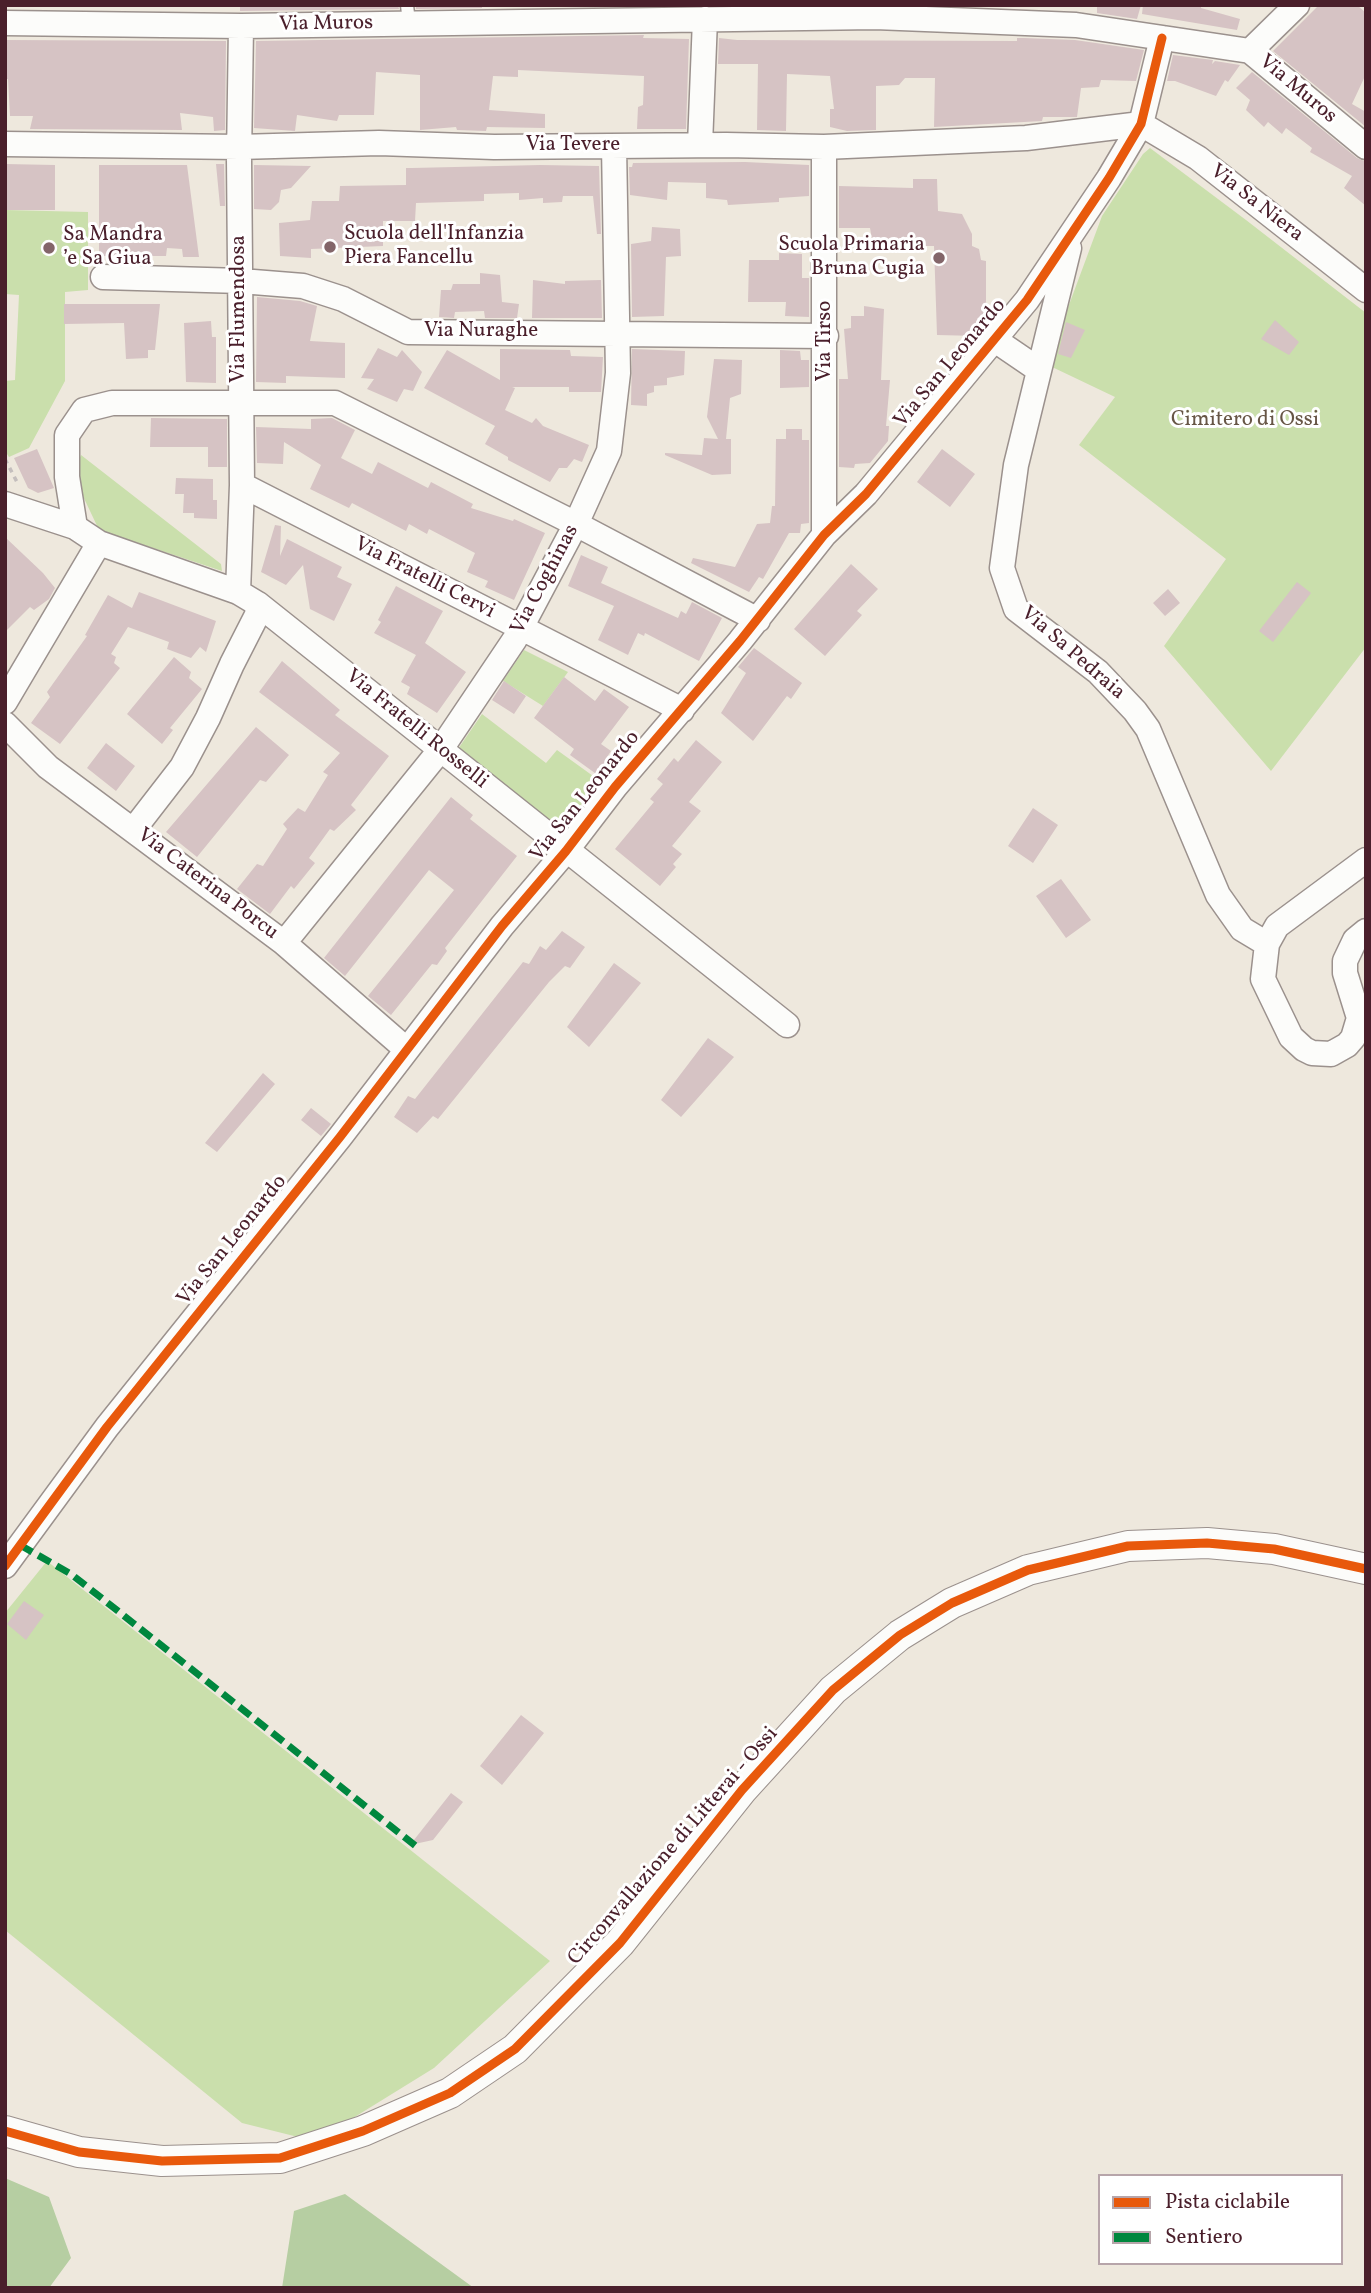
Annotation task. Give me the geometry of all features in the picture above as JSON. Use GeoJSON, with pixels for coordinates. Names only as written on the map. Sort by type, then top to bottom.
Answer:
{"type":"FeatureCollection","features":[{"type":"Feature","properties":{"kind":"street"},"geometry":{"type":"LineString","coordinates":[[1250,51],[1297,5]]}},
{"type":"Feature","properties":{"kind":"street","name":"Via Muros"},"geometry":{"type":"LineString","coordinates":[[5,23],[241,26],[408,14],[705,19],[876,11],[1076,25],[1250,51],[1366,147]]}},
{"type":"Feature","properties":{"kind":"street"},"geometry":{"type":"LineString","coordinates":[[700,145],[705,19]]}},
{"type":"Feature","properties":{"kind":"street","name":"Via Flumendosa"},"geometry":{"type":"LineString","coordinates":[[134,829],[182,766],[257,615],[248,598],[242,485],[239,147],[241,26]]}},
{"type":"Feature","properties":{"kind":"street","name":"Via San Leonardo"},"geometry":{"type":"LineString","coordinates":[[5,1566],[107,1427],[331,1147],[502,926],[758,620],[824,535],[866,494],[1027,300],[1140,124],[1162,37]]}},
{"type":"Feature","properties":{"kind":"street","name":"Via Tevere"},"geometry":{"type":"LineString","coordinates":[[5,144],[239,147],[379,143],[494,147],[824,147],[1026,138],[1140,124]]}},
{"type":"Feature","properties":{"kind":"street","name":"Via Sa Niera"},"geometry":{"type":"LineString","coordinates":[[1140,124],[1198,158],[1366,290]]}},
{"type":"Feature","properties":{"kind":"street","name":"Via Coghinas"},"geometry":{"type":"LineString","coordinates":[[284,943],[441,749],[522,629],[576,524],[609,451],[618,373],[614,146]]}},
{"type":"Feature","properties":{"kind":"street","name":"Via Tirso"},"geometry":{"type":"LineString","coordinates":[[824,147],[824,535]]}},
{"type":"Feature","properties":{"kind":"street","name":"Via Sa Pedraia"},"geometry":{"type":"LineString","coordinates":[[1074,230],[1016,465],[1002,568],[1016,608],[1098,672],[1148,729],[1218,895],[1242,929],[1267,944]]}},
{"type":"Feature","properties":{"kind":"street","name":"Via Nuraghe"},"geometry":{"type":"LineString","coordinates":[[103,277],[241,281],[303,286],[343,299],[408,332],[826,336]]}},
{"type":"Feature","properties":{"kind":"street"},"geometry":{"type":"LineString","coordinates":[[995,340],[1039,370]]}},
{"type":"Feature","properties":{"kind":"street"},"geometry":{"type":"LineString","coordinates":[[75,527],[67,477],[67,435],[84,410],[112,402],[335,402],[758,620]]}},
{"type":"Feature","properties":{"kind":"street","name":"Via Fratelli Cervi"},"geometry":{"type":"LineString","coordinates":[[242,485],[682,710]]}},
{"type":"Feature","properties":{"kind":"street","name":"Via Fratelli Rosselli"},"geometry":{"type":"LineString","coordinates":[[5,504],[75,527],[99,543],[248,598],[787,1025]]}},
{"type":"Feature","properties":{"kind":"street"},"geometry":{"type":"LineString","coordinates":[[5,702],[99,543]]}},
{"type":"Feature","properties":{"kind":"street","name":"Via Caterina Porcu"},"geometry":{"type":"LineString","coordinates":[[5,724],[48,766],[284,943],[407,1049]]}},
{"type":"Feature","properties":{"kind":"street"},"geometry":{"type":"LineString","coordinates":[[1366,860],[1277,926],[1267,944],[1263,979],[1291,1037],[1304,1049],[1331,1054],[1346,1045],[1357,1029],[1357,1007],[1345,972],[1345,961],[1355,940],[1366,931]]}},
{"type":"Feature","properties":{"kind":"street","name":"Circonvallazione di Litterai - Ossi"},"geometry":{"type":"LineString","coordinates":[[5,2131],[79,2152],[162,2161],[281,2158],[363,2131],[450,2093],[515,2049],[620,1943],[742,1790],[833,1690],[900,1634],[952,1603],[1028,1570],[1129,1546],[1220,1544],[1274,1549],[1366,1569]]}},
{"type":"Feature","properties":{"kind":"green space","name":"Cimitero di Ossi"},"geometry":{"type":"Polygon","coordinates":[[[1150,148],[1366,313],[1366,647],[1271,771],[1164,646],[1226,559],[1079,445],[1115,397],[1050,366],[1063,321],[1102,216],[1143,154],[1150,148]]]}},
{"type":"Feature","properties":{"kind":"green space"},"geometry":{"type":"Polygon","coordinates":[[[5,210],[88,212],[88,290],[65,292],[65,381],[29,448],[9,457],[5,451],[5,381],[15,380],[19,295],[5,294],[5,210]]]}},
{"type":"Feature","properties":{"kind":"green space"},"geometry":{"type":"Polygon","coordinates":[[[81,455],[221,564],[222,571],[99,530],[73,475],[81,455]]]}},
{"type":"Feature","properties":{"kind":"green space"},"geometry":{"type":"Polygon","coordinates":[[[524,650],[568,672],[543,706],[503,681],[524,650]]]}},
{"type":"Feature","properties":{"kind":"green space"},"geometry":{"type":"Polygon","coordinates":[[[482,714],[546,763],[557,750],[600,781],[559,832],[458,749],[482,714]]]}},
{"type":"Feature","properties":{"kind":"green space"},"geometry":{"type":"Polygon","coordinates":[[[47,1561],[550,1961],[434,2068],[345,2123],[298,2137],[242,2123],[5,1930],[5,1613],[47,1561]]]}},
{"type":"Feature","properties":{"kind":"green space"},"geometry":{"type":"Polygon","coordinates":[[[5,2178],[49,2197],[71,2258],[49,2288],[5,2288],[5,2178]]]}},
{"type":"Feature","properties":{"kind":"green space"},"geometry":{"type":"Polygon","coordinates":[[[345,2194],[474,2288],[282,2288],[294,2211],[345,2194]]]}},
{"type":"Feature","properties":{"kind":"building"},"geometry":{"type":"Polygon","coordinates":[[[240,5],[398,5],[399,9],[240,11],[240,5]]]}},
{"type":"Feature","properties":{"kind":"building"},"geometry":{"type":"Polygon","coordinates":[[[416,5],[482,5],[482,8],[416,9],[416,5]]]}},
{"type":"Feature","properties":{"kind":"building"},"geometry":{"type":"Polygon","coordinates":[[[1097,5],[1141,5],[1137,19],[1097,13],[1097,5]]]}},
{"type":"Feature","properties":{"kind":"building"},"geometry":{"type":"Polygon","coordinates":[[[1143,5],[1201,5],[1201,8],[1240,19],[1237,30],[1142,14],[1143,5]]]}},
{"type":"Feature","properties":{"kind":"building"},"geometry":{"type":"Polygon","coordinates":[[[1319,5],[1357,5],[1366,13],[1366,74],[1352,104],[1366,112],[1366,127],[1273,51],[1319,5]]]}},
{"type":"Feature","properties":{"kind":"building"},"geometry":{"type":"Polygon","coordinates":[[[644,35],[643,38],[689,39],[686,129],[637,129],[638,107],[643,105],[644,76],[518,70],[518,77],[493,76],[489,110],[545,114],[545,128],[487,127],[486,131],[457,130],[456,127],[420,130],[420,75],[376,72],[374,115],[339,115],[337,121],[297,115],[295,131],[254,128],[256,41],[644,35]]]}},
{"type":"Feature","properties":{"kind":"building"},"geometry":{"type":"Polygon","coordinates":[[[719,38],[1017,41],[1017,38],[1024,38],[1075,40],[1144,50],[1136,81],[1101,80],[1099,87],[1081,88],[1077,117],[1043,117],[1042,121],[934,127],[935,78],[905,78],[899,85],[876,86],[876,130],[847,131],[830,127],[830,109],[834,109],[830,76],[787,74],[786,131],[757,130],[758,64],[718,64],[719,38]]]}},
{"type":"Feature","properties":{"kind":"building"},"geometry":{"type":"Polygon","coordinates":[[[5,40],[226,41],[225,130],[214,131],[213,117],[180,113],[182,130],[30,129],[33,116],[10,116],[8,79],[5,79],[5,40]]]}},
{"type":"Feature","properties":{"kind":"building"},"geometry":{"type":"Polygon","coordinates":[[[1173,55],[1213,60],[1212,64],[1215,61],[1240,65],[1228,82],[1225,80],[1216,96],[1175,81],[1167,81],[1173,55]]]}},
{"type":"Feature","properties":{"kind":"building"},"geometry":{"type":"Polygon","coordinates":[[[1252,72],[1357,158],[1366,162],[1366,206],[1344,188],[1352,176],[1310,152],[1312,148],[1286,128],[1282,134],[1268,122],[1264,127],[1246,110],[1250,100],[1236,88],[1252,72]]]}},
{"type":"Feature","properties":{"kind":"building"},"geometry":{"type":"Polygon","coordinates":[[[745,162],[809,165],[809,196],[779,198],[779,202],[728,205],[727,200],[706,198],[706,183],[668,182],[667,200],[630,195],[629,167],[632,167],[633,163],[745,162]]]}},
{"type":"Feature","properties":{"kind":"building"},"geometry":{"type":"Polygon","coordinates":[[[5,164],[55,165],[55,210],[7,210],[5,164]]]}},
{"type":"Feature","properties":{"kind":"building"},"geometry":{"type":"Polygon","coordinates":[[[216,164],[224,164],[225,206],[220,206],[216,164]]]}},
{"type":"Feature","properties":{"kind":"building"},"geometry":{"type":"Polygon","coordinates":[[[99,165],[187,165],[199,257],[183,257],[182,249],[167,248],[166,256],[99,256],[99,165]]]}},
{"type":"Feature","properties":{"kind":"building"},"geometry":{"type":"Polygon","coordinates":[[[254,165],[311,166],[291,188],[281,190],[279,202],[271,210],[254,209],[254,165]]]}},
{"type":"Feature","properties":{"kind":"building"},"geometry":{"type":"Polygon","coordinates":[[[599,166],[601,234],[597,234],[593,196],[563,196],[562,202],[543,203],[543,198],[519,200],[519,193],[484,194],[484,201],[416,203],[415,221],[383,221],[383,246],[311,249],[311,258],[280,256],[279,223],[310,220],[312,201],[339,201],[340,186],[406,185],[406,168],[599,166]]]}},
{"type":"Feature","properties":{"kind":"building"},"geometry":{"type":"Polygon","coordinates":[[[913,179],[937,179],[938,211],[962,214],[972,234],[972,246],[979,249],[981,260],[986,261],[986,325],[980,324],[978,336],[937,335],[934,246],[886,246],[884,239],[872,239],[870,228],[839,228],[839,186],[913,188],[913,179]]]}},
{"type":"Feature","properties":{"kind":"building"},"geometry":{"type":"Polygon","coordinates":[[[652,227],[680,229],[681,256],[666,257],[664,316],[632,317],[631,244],[651,241],[652,227]]]}},
{"type":"Feature","properties":{"kind":"building"},"geometry":{"type":"Polygon","coordinates":[[[779,253],[802,254],[802,278],[809,278],[809,317],[785,316],[786,302],[748,302],[749,260],[779,260],[779,253]]]}},
{"type":"Feature","properties":{"kind":"building"},"geometry":{"type":"Polygon","coordinates":[[[480,273],[500,275],[502,302],[519,304],[517,318],[485,318],[484,311],[455,312],[454,318],[439,317],[441,290],[451,290],[453,284],[480,284],[480,273]]]}},
{"type":"Feature","properties":{"kind":"building"},"geometry":{"type":"Polygon","coordinates":[[[533,280],[565,284],[565,281],[601,280],[602,318],[532,318],[533,280]]]}},
{"type":"Feature","properties":{"kind":"building"},"geometry":{"type":"Polygon","coordinates":[[[257,297],[300,301],[317,306],[310,341],[345,343],[345,378],[286,376],[286,383],[256,382],[257,297]]]}},
{"type":"Feature","properties":{"kind":"building"},"geometry":{"type":"Polygon","coordinates":[[[64,304],[160,304],[155,350],[148,350],[148,358],[126,359],[124,323],[64,324],[64,304]]]}},
{"type":"Feature","properties":{"kind":"building"},"geometry":{"type":"Polygon","coordinates":[[[864,306],[884,309],[881,380],[890,380],[886,426],[889,426],[888,441],[870,463],[855,464],[854,468],[839,467],[839,379],[848,379],[844,329],[851,328],[851,316],[864,316],[864,306]]]}},
{"type":"Feature","properties":{"kind":"building"},"geometry":{"type":"Polygon","coordinates":[[[1275,320],[1299,342],[1289,355],[1261,339],[1275,320]]]}},
{"type":"Feature","properties":{"kind":"building"},"geometry":{"type":"Polygon","coordinates":[[[211,321],[212,337],[216,337],[216,383],[186,382],[184,323],[211,321]]]}},
{"type":"Feature","properties":{"kind":"building"},"geometry":{"type":"Polygon","coordinates":[[[1066,322],[1085,330],[1071,358],[1058,354],[1066,322]]]}},
{"type":"Feature","properties":{"kind":"building"},"geometry":{"type":"Polygon","coordinates":[[[378,348],[397,357],[402,350],[422,372],[413,391],[404,389],[397,402],[367,389],[374,379],[361,378],[378,348]]]}},
{"type":"Feature","properties":{"kind":"building"},"geometry":{"type":"Polygon","coordinates":[[[500,349],[570,350],[571,356],[603,357],[601,392],[569,392],[569,387],[512,387],[515,388],[505,410],[532,423],[536,418],[543,426],[589,445],[582,462],[574,459],[567,468],[559,468],[550,482],[508,460],[508,457],[485,444],[495,426],[424,388],[447,350],[500,380],[500,349]]]}},
{"type":"Feature","properties":{"kind":"building"},"geometry":{"type":"Polygon","coordinates":[[[632,349],[685,351],[684,375],[667,378],[667,385],[654,386],[654,392],[647,394],[647,406],[631,405],[632,349]]]}},
{"type":"Feature","properties":{"kind":"building"},"geometry":{"type":"Polygon","coordinates":[[[780,350],[800,351],[801,360],[809,360],[809,387],[780,388],[780,350]]]}},
{"type":"Feature","properties":{"kind":"building"},"geometry":{"type":"Polygon","coordinates":[[[714,359],[742,360],[741,394],[730,398],[726,439],[731,439],[731,474],[712,475],[665,455],[702,455],[704,438],[718,439],[707,417],[714,359]]]}},
{"type":"Feature","properties":{"kind":"building"},"geometry":{"type":"Polygon","coordinates":[[[151,418],[227,419],[227,467],[208,467],[208,447],[150,447],[151,418]]]}},
{"type":"Feature","properties":{"kind":"building"},"geometry":{"type":"Polygon","coordinates":[[[332,418],[355,430],[341,458],[372,474],[378,462],[428,488],[431,482],[473,504],[471,508],[513,521],[514,519],[545,533],[514,600],[485,587],[488,581],[467,572],[475,553],[429,529],[427,534],[409,524],[406,531],[352,503],[349,508],[310,489],[321,465],[284,442],[283,464],[257,463],[256,427],[311,429],[311,419],[332,418]]]}},
{"type":"Feature","properties":{"kind":"building"},"geometry":{"type":"Polygon","coordinates":[[[786,429],[802,429],[802,440],[809,440],[809,523],[801,524],[800,533],[789,533],[763,579],[759,577],[749,592],[691,563],[693,558],[735,567],[757,524],[770,523],[772,506],[775,506],[776,439],[786,439],[786,429]]]}},
{"type":"Feature","properties":{"kind":"building"},"geometry":{"type":"Polygon","coordinates":[[[37,449],[54,488],[38,493],[28,488],[14,458],[37,449]]]}},
{"type":"Feature","properties":{"kind":"building"},"geometry":{"type":"Polygon","coordinates":[[[942,449],[975,474],[950,507],[917,482],[942,449]]]}},
{"type":"Feature","properties":{"kind":"building"},"geometry":{"type":"Polygon","coordinates":[[[176,478],[213,479],[217,519],[194,518],[194,513],[183,513],[184,494],[175,494],[176,478]]]}},
{"type":"Feature","properties":{"kind":"building"},"geometry":{"type":"Polygon","coordinates":[[[275,525],[281,526],[280,556],[287,539],[342,567],[337,577],[352,584],[334,621],[310,609],[303,565],[286,585],[261,572],[275,525]]]}},
{"type":"Feature","properties":{"kind":"building"},"geometry":{"type":"Polygon","coordinates":[[[5,537],[55,588],[49,599],[34,610],[30,607],[5,632],[5,537]]]}},
{"type":"Feature","properties":{"kind":"building"},"geometry":{"type":"Polygon","coordinates":[[[581,555],[608,567],[601,583],[678,618],[681,611],[686,614],[692,602],[722,618],[699,661],[645,633],[644,636],[638,633],[628,655],[598,640],[614,606],[568,586],[581,555]]]}},
{"type":"Feature","properties":{"kind":"building"},"geometry":{"type":"Polygon","coordinates":[[[851,564],[878,589],[857,611],[862,615],[825,656],[794,629],[851,564]]]}},
{"type":"Feature","properties":{"kind":"building"},"geometry":{"type":"Polygon","coordinates":[[[1297,582],[1311,593],[1273,642],[1259,631],[1297,582]]]}},
{"type":"Feature","properties":{"kind":"building"},"geometry":{"type":"Polygon","coordinates":[[[396,586],[443,611],[425,643],[466,672],[437,713],[407,694],[410,687],[401,682],[416,655],[374,633],[396,586]]]}},
{"type":"Feature","properties":{"kind":"building"},"geometry":{"type":"Polygon","coordinates":[[[1168,589],[1180,603],[1165,616],[1153,603],[1168,589]]]}},
{"type":"Feature","properties":{"kind":"building"},"geometry":{"type":"Polygon","coordinates":[[[139,592],[216,621],[206,652],[200,647],[191,658],[167,649],[169,642],[128,627],[111,654],[116,657],[114,663],[120,668],[60,744],[31,723],[50,697],[47,692],[87,636],[85,635],[108,595],[132,608],[139,592]]]}},
{"type":"Feature","properties":{"kind":"building"},"geometry":{"type":"Polygon","coordinates":[[[754,648],[802,683],[791,699],[787,696],[753,741],[721,713],[746,673],[738,667],[754,648]]]}},
{"type":"Feature","properties":{"kind":"building"},"geometry":{"type":"Polygon","coordinates":[[[174,657],[191,672],[189,678],[202,689],[170,728],[173,730],[162,744],[127,714],[174,657]]]}},
{"type":"Feature","properties":{"kind":"building"},"geometry":{"type":"Polygon","coordinates":[[[282,661],[340,710],[335,715],[389,756],[351,805],[356,810],[334,831],[330,829],[309,858],[315,863],[294,889],[291,886],[270,914],[237,889],[257,864],[263,866],[287,829],[283,824],[298,808],[305,812],[328,775],[323,772],[340,753],[259,692],[282,661]]]}},
{"type":"Feature","properties":{"kind":"building"},"geometry":{"type":"Polygon","coordinates":[[[564,677],[595,701],[604,689],[629,707],[601,744],[611,751],[607,757],[611,759],[599,776],[570,755],[574,749],[534,718],[564,677]]]}},
{"type":"Feature","properties":{"kind":"building"},"geometry":{"type":"Polygon","coordinates":[[[504,681],[526,696],[514,714],[492,700],[504,681]]]}},
{"type":"Feature","properties":{"kind":"building"},"geometry":{"type":"Polygon","coordinates":[[[256,727],[289,755],[266,782],[260,780],[197,857],[166,832],[256,727]]]}},
{"type":"Feature","properties":{"kind":"building"},"geometry":{"type":"Polygon","coordinates":[[[696,740],[722,762],[689,802],[701,811],[672,846],[682,854],[673,864],[676,867],[660,886],[615,849],[654,802],[650,799],[663,784],[657,779],[674,758],[678,762],[696,740]]]}},
{"type":"Feature","properties":{"kind":"building"},"geometry":{"type":"Polygon","coordinates":[[[106,743],[135,766],[116,791],[87,768],[106,743]]]}},
{"type":"Feature","properties":{"kind":"building"},"geometry":{"type":"Polygon","coordinates":[[[451,797],[473,815],[470,819],[517,856],[445,948],[447,951],[437,965],[432,964],[391,1015],[368,996],[454,890],[429,870],[345,976],[324,958],[451,797]]]}},
{"type":"Feature","properties":{"kind":"building"},"geometry":{"type":"Polygon","coordinates":[[[1033,808],[1058,825],[1033,863],[1008,846],[1033,808]]]}},
{"type":"Feature","properties":{"kind":"building"},"geometry":{"type":"Polygon","coordinates":[[[1061,879],[1091,920],[1066,938],[1036,896],[1061,879]]]}},
{"type":"Feature","properties":{"kind":"building"},"geometry":{"type":"Polygon","coordinates":[[[562,931],[585,947],[570,968],[565,966],[549,982],[438,1119],[433,1116],[417,1133],[394,1117],[408,1096],[415,1099],[523,962],[529,964],[540,946],[546,950],[562,931]]]}},
{"type":"Feature","properties":{"kind":"building"},"geometry":{"type":"Polygon","coordinates":[[[614,963],[641,983],[589,1047],[567,1027],[614,963]]]}},
{"type":"Feature","properties":{"kind":"building"},"geometry":{"type":"Polygon","coordinates":[[[708,1038],[734,1057],[681,1117],[661,1100],[708,1038]]]}},
{"type":"Feature","properties":{"kind":"building"},"geometry":{"type":"Polygon","coordinates":[[[263,1073],[275,1084],[217,1152],[205,1143],[263,1073]]]}},
{"type":"Feature","properties":{"kind":"building"},"geometry":{"type":"Polygon","coordinates":[[[311,1108],[331,1124],[321,1136],[301,1120],[311,1108]]]}},
{"type":"Feature","properties":{"kind":"building"},"geometry":{"type":"Polygon","coordinates":[[[24,1601],[44,1615],[26,1640],[7,1624],[24,1601]]]}},
{"type":"Feature","properties":{"kind":"building"},"geometry":{"type":"Polygon","coordinates":[[[521,1715],[544,1733],[502,1785],[480,1766],[521,1715]]]}},
{"type":"Feature","properties":{"kind":"building"},"geometry":{"type":"Polygon","coordinates":[[[451,1793],[463,1802],[433,1840],[410,1845],[451,1793]]]}},
{"type":"Feature","properties":{"kind":"marked path"},"geometry":{"type":"LineString","coordinates":[[20,1545],[71,1574],[417,1847]]}},
{"type":"Feature","properties":{"kind":"cycle path"},"geometry":{"type":"LineString","coordinates":[[5,1566],[107,1427],[340,1137],[502,926],[566,851],[615,787],[740,641],[824,535],[866,494],[1027,300],[1109,178],[1141,124],[1162,38]]}},
{"type":"Feature","properties":{"kind":"cycle path"},"geometry":{"type":"LineString","coordinates":[[5,2131],[79,2152],[162,2161],[280,2158],[363,2131],[450,2093],[515,2049],[620,1943],[742,1790],[833,1690],[900,1635],[952,1603],[1028,1570],[1128,1546],[1207,1543],[1274,1549],[1366,1569]]}},
{"type":"Feature","properties":{"kind":"place","name":"Scuola dell'Infanzia Piera Fancellu"},"geometry":{"type":"Point","coordinates":[330,247]}},
{"type":"Feature","properties":{"kind":"place","name":"Sa Mandra ’e Sa Giua"},"geometry":{"type":"Point","coordinates":[49,248]}},
{"type":"Feature","properties":{"kind":"place","name":"Scuola Primaria Bruna Cugia"},"geometry":{"type":"Point","coordinates":[939,258]}}]}
